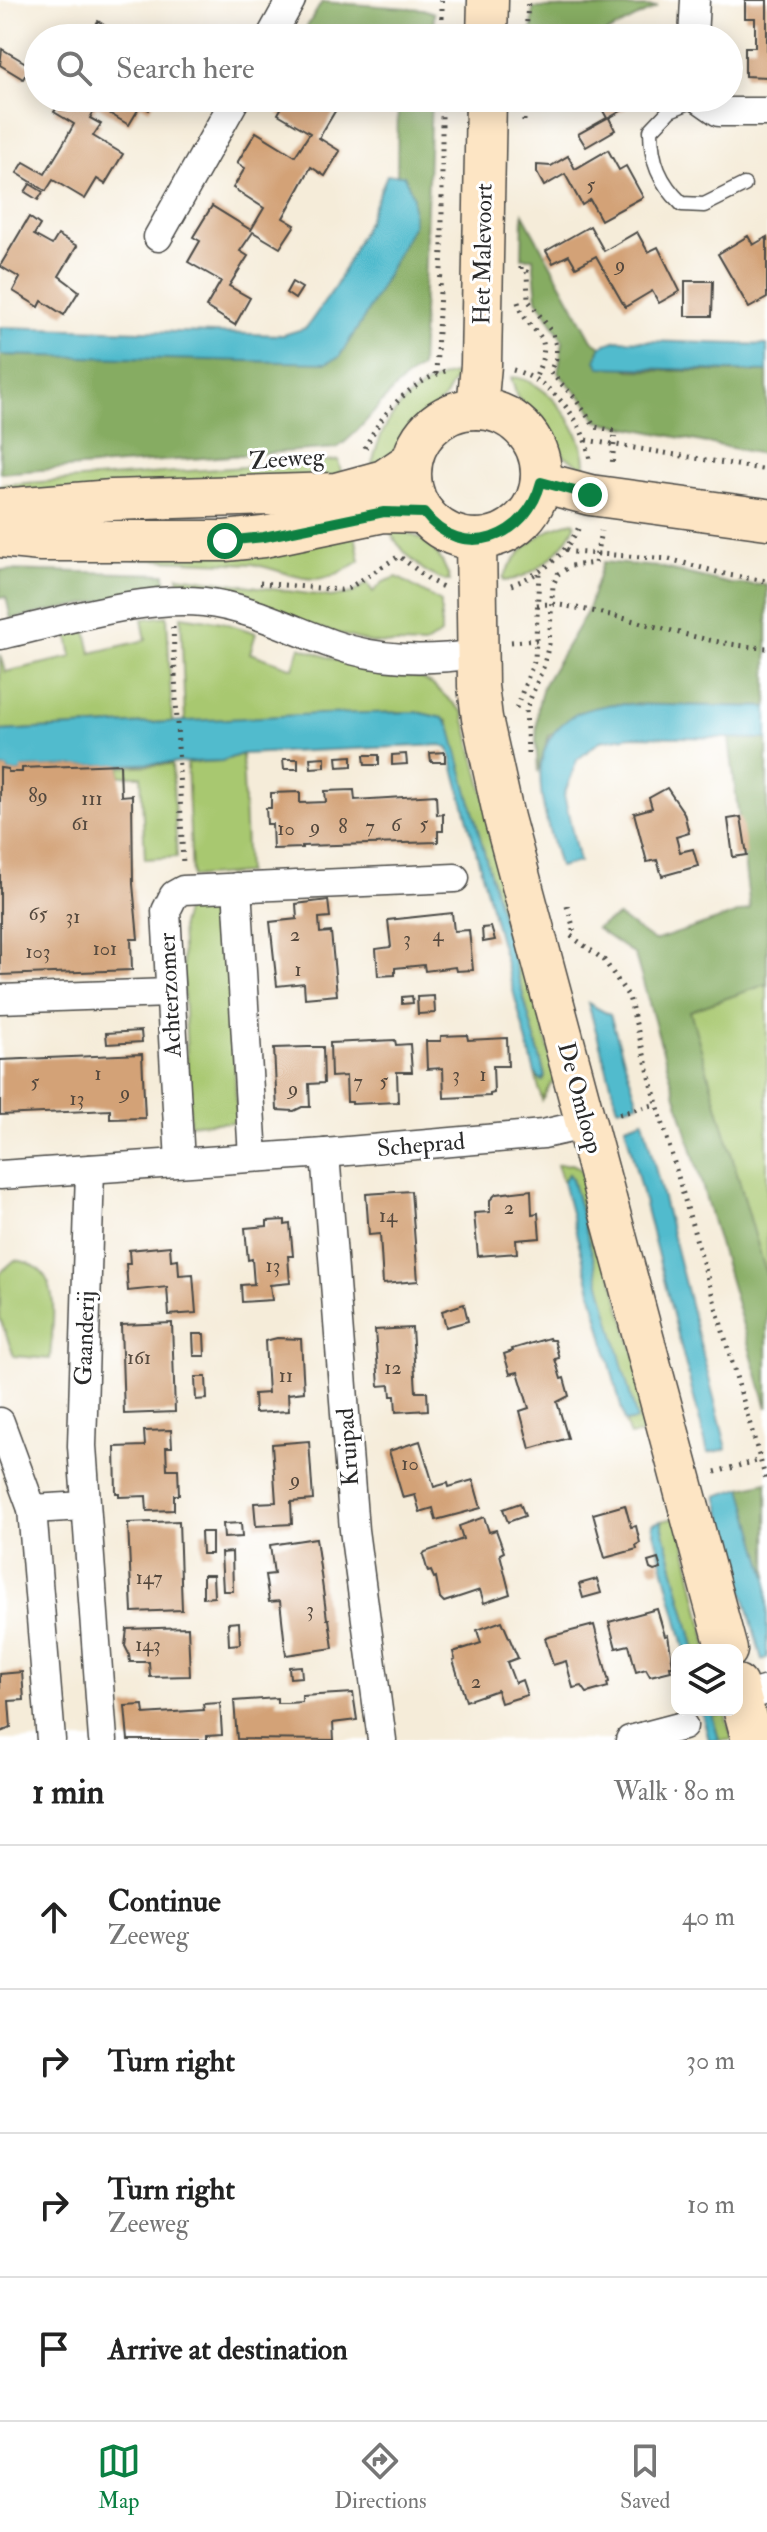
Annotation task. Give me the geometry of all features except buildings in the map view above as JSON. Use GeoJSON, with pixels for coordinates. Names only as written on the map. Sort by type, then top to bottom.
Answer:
{"type":"FeatureCollection","features":[{"type":"Feature","properties":{"kind":"street"},"geometry":{"type":"LineString","coordinates":[[278,24],[291,0]]}},
{"type":"Feature","properties":{"kind":"street"},"geometry":{"type":"LineString","coordinates":[[487,24],[488,0]]}},
{"type":"Feature","properties":{"kind":"street"},"geometry":{"type":"LineString","coordinates":[[694,24],[695,0]]}},
{"type":"Feature","properties":{"kind":"street"},"geometry":{"type":"LineString","coordinates":[[158,237],[228,112]]}},
{"type":"Feature","properties":{"kind":"street","name":"Het Malevoort"},"geometry":{"type":"LineString","coordinates":[[477,409],[481,365],[486,112]]}},
{"type":"Feature","properties":{"kind":"street"},"geometry":{"type":"LineString","coordinates":[[719,112],[767,112]]}},
{"type":"Feature","properties":{"kind":"street"},"geometry":{"type":"LineString","coordinates":[[477,409],[493,411],[520,426],[537,451],[541,482],[530,511],[519,523],[506,532],[476,539],[459,537],[443,530],[424,513],[413,491],[412,461],[420,441],[430,428],[444,417],[477,409]]}},
{"type":"Feature","properties":{"kind":"street","name":"Zeeweg"},"geometry":{"type":"LineString","coordinates":[[0,509],[112,500],[336,493],[384,480],[412,461]]}},
{"type":"Feature","properties":{"kind":"street"},"geometry":{"type":"LineString","coordinates":[[541,482],[590,495],[767,519]]}},
{"type":"Feature","properties":{"kind":"street"},"geometry":{"type":"LineString","coordinates":[[0,537],[41,541],[225,541],[264,537],[384,512],[424,513]]}},
{"type":"Feature","properties":{"kind":"street","name":"De Omloop"},"geometry":{"type":"LineString","coordinates":[[476,539],[477,654],[482,718],[504,818],[725,1644]]}},
{"type":"Feature","properties":{"kind":"street"},"geometry":{"type":"LineString","coordinates":[[0,635],[172,600],[207,602],[242,610],[370,655],[423,659],[477,654]]}},
{"type":"Feature","properties":{"kind":"street"},"geometry":{"type":"LineString","coordinates":[[183,890],[455,878]]}},
{"type":"Feature","properties":{"kind":"street"},"geometry":{"type":"LineString","coordinates":[[0,1175],[253,1157],[237,887]]}},
{"type":"Feature","properties":{"kind":"street","name":"Achterzomer"},"geometry":{"type":"LineString","coordinates":[[180,1162],[166,911],[174,895],[183,890]]}},
{"type":"Feature","properties":{"kind":"street"},"geometry":{"type":"LineString","coordinates":[[0,999],[169,993]]}},
{"type":"Feature","properties":{"kind":"street","name":"Scheprad"},"geometry":{"type":"LineString","coordinates":[[253,1157],[543,1134],[588,1124]]}},
{"type":"Feature","properties":{"kind":"street","name":"Kruipad"},"geometry":{"type":"LineString","coordinates":[[325,1153],[354,1530],[382,1740]]}},
{"type":"Feature","properties":{"kind":"street","name":"Gaanderij"},"geometry":{"type":"LineString","coordinates":[[90,1169],[82,1446],[103,1740]]}},
{"type":"Feature","properties":{"kind":"street"},"geometry":{"type":"LineString","coordinates":[[0,1422],[32,1509],[51,1740]]}},
{"type":"Feature","properties":{"kind":"street"},"geometry":{"type":"LineString","coordinates":[[32,1509],[85,1506]]}},
{"type":"Feature","properties":{"kind":"street"},"geometry":{"type":"LineString","coordinates":[[748,1691],[752,1740]]}},
{"type":"Feature","properties":{"kind":"street"},"geometry":{"type":"LineString","coordinates":[[630,1740],[683,1726]]}},
{"type":"Feature","properties":{"kind":"lane"},"geometry":{"type":"LineString","coordinates":[[668,112],[651,130],[651,154],[667,189],[682,204],[704,205],[744,185]]}},
{"type":"Feature","properties":{"kind":"path"},"geometry":{"type":"LineString","coordinates":[[442,0],[442,24]]}},
{"type":"Feature","properties":{"kind":"path"},"geometry":{"type":"LineString","coordinates":[[527,24],[528,0]]}},
{"type":"Feature","properties":{"kind":"path"},"geometry":{"type":"LineString","coordinates":[[436,374],[442,249],[442,112]]}},
{"type":"Feature","properties":{"kind":"path"},"geometry":{"type":"LineString","coordinates":[[523,112],[523,125]]}},
{"type":"Feature","properties":{"kind":"path"},"geometry":{"type":"LineString","coordinates":[[521,254],[521,270],[527,272],[528,300],[553,333],[556,358],[550,372],[575,398],[595,427],[615,431],[616,443],[595,563],[571,566],[558,574],[553,585],[549,644],[526,709],[528,756]]}},
{"type":"Feature","properties":{"kind":"path","name":"Zeeweg"},"geometry":{"type":"LineString","coordinates":[[358,449],[367,448],[375,429],[397,401],[423,380],[452,369],[481,365],[517,370],[535,379],[560,400],[586,440],[616,443]]}},
{"type":"Feature","properties":{"kind":"path"},"geometry":{"type":"LineString","coordinates":[[616,443],[767,470]]}},
{"type":"Feature","properties":{"kind":"path"},"geometry":{"type":"LineString","coordinates":[[249,581],[341,590],[399,556],[440,586],[476,591],[500,589],[539,573],[566,549],[572,552],[669,559],[728,575],[767,581]]}},
{"type":"Feature","properties":{"kind":"path"},"geometry":{"type":"LineString","coordinates":[[514,713],[535,659],[539,573]]}},
{"type":"Feature","properties":{"kind":"path"},"geometry":{"type":"LineString","coordinates":[[172,600],[183,890]]}},
{"type":"Feature","properties":{"kind":"path"},"geometry":{"type":"LineString","coordinates":[[537,605],[551,603],[621,617],[733,646],[767,648]]}},
{"type":"Feature","properties":{"kind":"path"},"geometry":{"type":"LineString","coordinates":[[565,901],[573,926],[573,938],[565,946]]}},
{"type":"Feature","properties":{"kind":"path"},"geometry":{"type":"LineString","coordinates":[[563,929],[604,960],[629,997],[767,1483]]}},
{"type":"Feature","properties":{"kind":"path"},"geometry":{"type":"LineString","coordinates":[[680,1482],[761,1460]]}},
{"type":"Feature","properties":{"kind":"green space"},"geometry":{"type":"Polygon","coordinates":[[[322,2],[423,9],[434,13],[434,24],[309,24],[322,2]]]}},
{"type":"Feature","properties":{"kind":"green space"},"geometry":{"type":"Polygon","coordinates":[[[657,7],[624,24],[532,24],[533,8],[657,7]]]}},
{"type":"Feature","properties":{"kind":"green space"},"geometry":{"type":"Polygon","coordinates":[[[398,112],[430,112],[421,368],[398,386],[337,448],[0,473],[0,355],[339,357],[413,225],[404,175],[397,175],[398,112]]]}},
{"type":"Feature","properties":{"kind":"green space"},"geometry":{"type":"Polygon","coordinates":[[[523,214],[592,340],[601,346],[598,352],[630,370],[767,372],[767,455],[597,421],[586,402],[558,373],[563,341],[537,299],[533,258],[522,258],[523,214]]]}},
{"type":"Feature","properties":{"kind":"green space"},"geometry":{"type":"Polygon","coordinates":[[[453,374],[456,377],[443,400],[416,423],[399,449],[371,472],[380,438],[397,410],[421,388],[453,374]]]}},
{"type":"Feature","properties":{"kind":"green space"},"geometry":{"type":"Polygon","coordinates":[[[511,377],[538,387],[563,410],[579,440],[585,468],[565,456],[544,426],[517,397],[511,377]]]}},
{"type":"Feature","properties":{"kind":"green space"},"geometry":{"type":"Polygon","coordinates":[[[338,460],[343,479],[0,500],[0,485],[338,460]]]}},
{"type":"Feature","properties":{"kind":"green space"},"geometry":{"type":"Polygon","coordinates":[[[574,522],[569,536],[546,562],[526,575],[504,581],[509,568],[532,542],[552,529],[574,522]]]}},
{"type":"Feature","properties":{"kind":"green space"},"geometry":{"type":"Polygon","coordinates":[[[387,528],[419,538],[427,544],[441,559],[450,581],[422,569],[387,528]]]}},
{"type":"Feature","properties":{"kind":"green space"},"geometry":{"type":"Polygon","coordinates":[[[354,529],[360,561],[344,571],[318,579],[252,564],[44,555],[354,529]]]}},
{"type":"Feature","properties":{"kind":"green space"},"geometry":{"type":"Polygon","coordinates":[[[603,562],[659,567],[731,584],[767,585],[767,707],[612,704],[549,735],[538,772],[538,706],[543,686],[587,612],[603,562]]]}},
{"type":"Feature","properties":{"kind":"green space"},"geometry":{"type":"Polygon","coordinates":[[[0,570],[165,574],[166,588],[11,619],[6,597],[0,598],[0,570]]]}},
{"type":"Feature","properties":{"kind":"green space"},"geometry":{"type":"Polygon","coordinates":[[[178,576],[331,597],[353,593],[367,583],[373,592],[383,582],[397,577],[441,602],[441,634],[424,645],[371,643],[179,587],[178,576]]]}},
{"type":"Feature","properties":{"kind":"green space"},"geometry":{"type":"Polygon","coordinates":[[[167,616],[172,722],[0,731],[0,654],[5,672],[72,657],[68,635],[86,631],[91,653],[146,640],[142,619],[167,616]]]}},
{"type":"Feature","properties":{"kind":"green space"},"geometry":{"type":"Polygon","coordinates":[[[181,616],[222,622],[256,633],[250,653],[293,668],[300,647],[364,670],[420,678],[433,685],[463,712],[557,1082],[551,1083],[542,1100],[535,1073],[540,1080],[544,1080],[545,1075],[448,721],[417,712],[401,712],[185,722],[181,616]]]}},
{"type":"Feature","properties":{"kind":"green space"},"geometry":{"type":"Polygon","coordinates":[[[729,738],[767,739],[767,984],[690,1011],[767,1277],[767,1408],[635,955],[596,928],[618,916],[654,941],[750,909],[729,738]]]}},
{"type":"Feature","properties":{"kind":"green space"},"geometry":{"type":"Polygon","coordinates":[[[242,754],[247,873],[192,877],[187,763],[222,761],[242,754]]]}},
{"type":"Feature","properties":{"kind":"green space"},"geometry":{"type":"Polygon","coordinates":[[[172,764],[177,857],[145,859],[141,776],[120,776],[120,767],[172,764]]]}},
{"type":"Feature","properties":{"kind":"green space"},"geometry":{"type":"Polygon","coordinates":[[[198,905],[216,909],[228,922],[237,1122],[190,1124],[181,925],[185,911],[198,905]]]}},
{"type":"Feature","properties":{"kind":"green space"},"geometry":{"type":"Polygon","coordinates":[[[767,965],[767,1333],[669,999],[767,965]]]}},
{"type":"Feature","properties":{"kind":"green space"},"geometry":{"type":"Polygon","coordinates":[[[572,1164],[580,1168],[654,1422],[647,1432],[630,1436],[625,1422],[636,1420],[572,1179],[568,1174],[563,1182],[557,1165],[572,1164]]]}},
{"type":"Feature","properties":{"kind":"green space"},"geometry":{"type":"Polygon","coordinates":[[[15,1260],[31,1264],[49,1284],[53,1313],[50,1359],[14,1356],[0,1318],[0,1273],[15,1260]]]}},
{"type":"Feature","properties":{"kind":"green space"},"geometry":{"type":"Polygon","coordinates":[[[767,1482],[767,1578],[742,1488],[767,1482]]]}},
{"type":"Feature","properties":{"kind":"green space"},"geometry":{"type":"Polygon","coordinates":[[[679,1517],[707,1644],[693,1644],[661,1521],[679,1517]]]}},
{"type":"Feature","properties":{"kind":"green space"},"geometry":{"type":"Polygon","coordinates":[[[713,1716],[726,1716],[732,1740],[719,1740],[713,1716]]]}},
{"type":"Feature","properties":{"kind":"water"},"geometry":{"type":"Polygon","coordinates":[[[387,175],[404,175],[413,196],[413,225],[364,318],[339,357],[326,363],[0,355],[0,327],[283,335],[306,328],[335,287],[387,175]]]}},
{"type":"Feature","properties":{"kind":"water"},"geometry":{"type":"Polygon","coordinates":[[[617,340],[767,345],[767,372],[600,367],[596,361],[601,346],[617,340]]]}},
{"type":"Feature","properties":{"kind":"water"},"geometry":{"type":"Polygon","coordinates":[[[612,704],[767,707],[767,739],[632,736],[600,741],[577,760],[564,795],[579,862],[559,867],[543,804],[541,763],[547,745],[558,728],[576,714],[612,704]]]}},
{"type":"Feature","properties":{"kind":"water"},"geometry":{"type":"Polygon","coordinates":[[[417,712],[443,718],[450,726],[545,1076],[542,1081],[535,1073],[449,749],[442,745],[242,754],[222,761],[23,768],[22,772],[8,772],[8,769],[0,768],[0,731],[318,714],[417,712]]]}},
{"type":"Feature","properties":{"kind":"water"},"geometry":{"type":"Polygon","coordinates":[[[588,1003],[610,1015],[638,1103],[618,1108],[588,1003]]]}},
{"type":"Feature","properties":{"kind":"water"},"geometry":{"type":"Polygon","coordinates":[[[643,1120],[727,1449],[708,1453],[625,1126],[643,1120]]]}},
{"type":"Feature","properties":{"kind":"water"},"geometry":{"type":"Polygon","coordinates":[[[568,1174],[572,1179],[637,1420],[625,1422],[563,1182],[568,1174]]]}},
{"type":"Feature","properties":{"kind":"water"},"geometry":{"type":"Polygon","coordinates":[[[742,1488],[767,1578],[767,1658],[762,1660],[717,1496],[742,1488]]]}},
{"type":"Feature","properties":{"kind":"water"},"geometry":{"type":"Polygon","coordinates":[[[661,1521],[693,1644],[683,1644],[652,1524],[661,1521]]]}},
{"type":"Feature","properties":{"kind":"water"},"geometry":{"type":"Polygon","coordinates":[[[703,1716],[713,1716],[719,1740],[709,1740],[703,1716]]]}},
{"type":"Feature","properties":{"kind":"route"},"geometry":{"type":"LineString","coordinates":[[225,541],[264,537],[384,512],[424,513],[443,530],[459,537],[492,537],[506,532],[530,511],[541,482],[590,495]]}}]}
